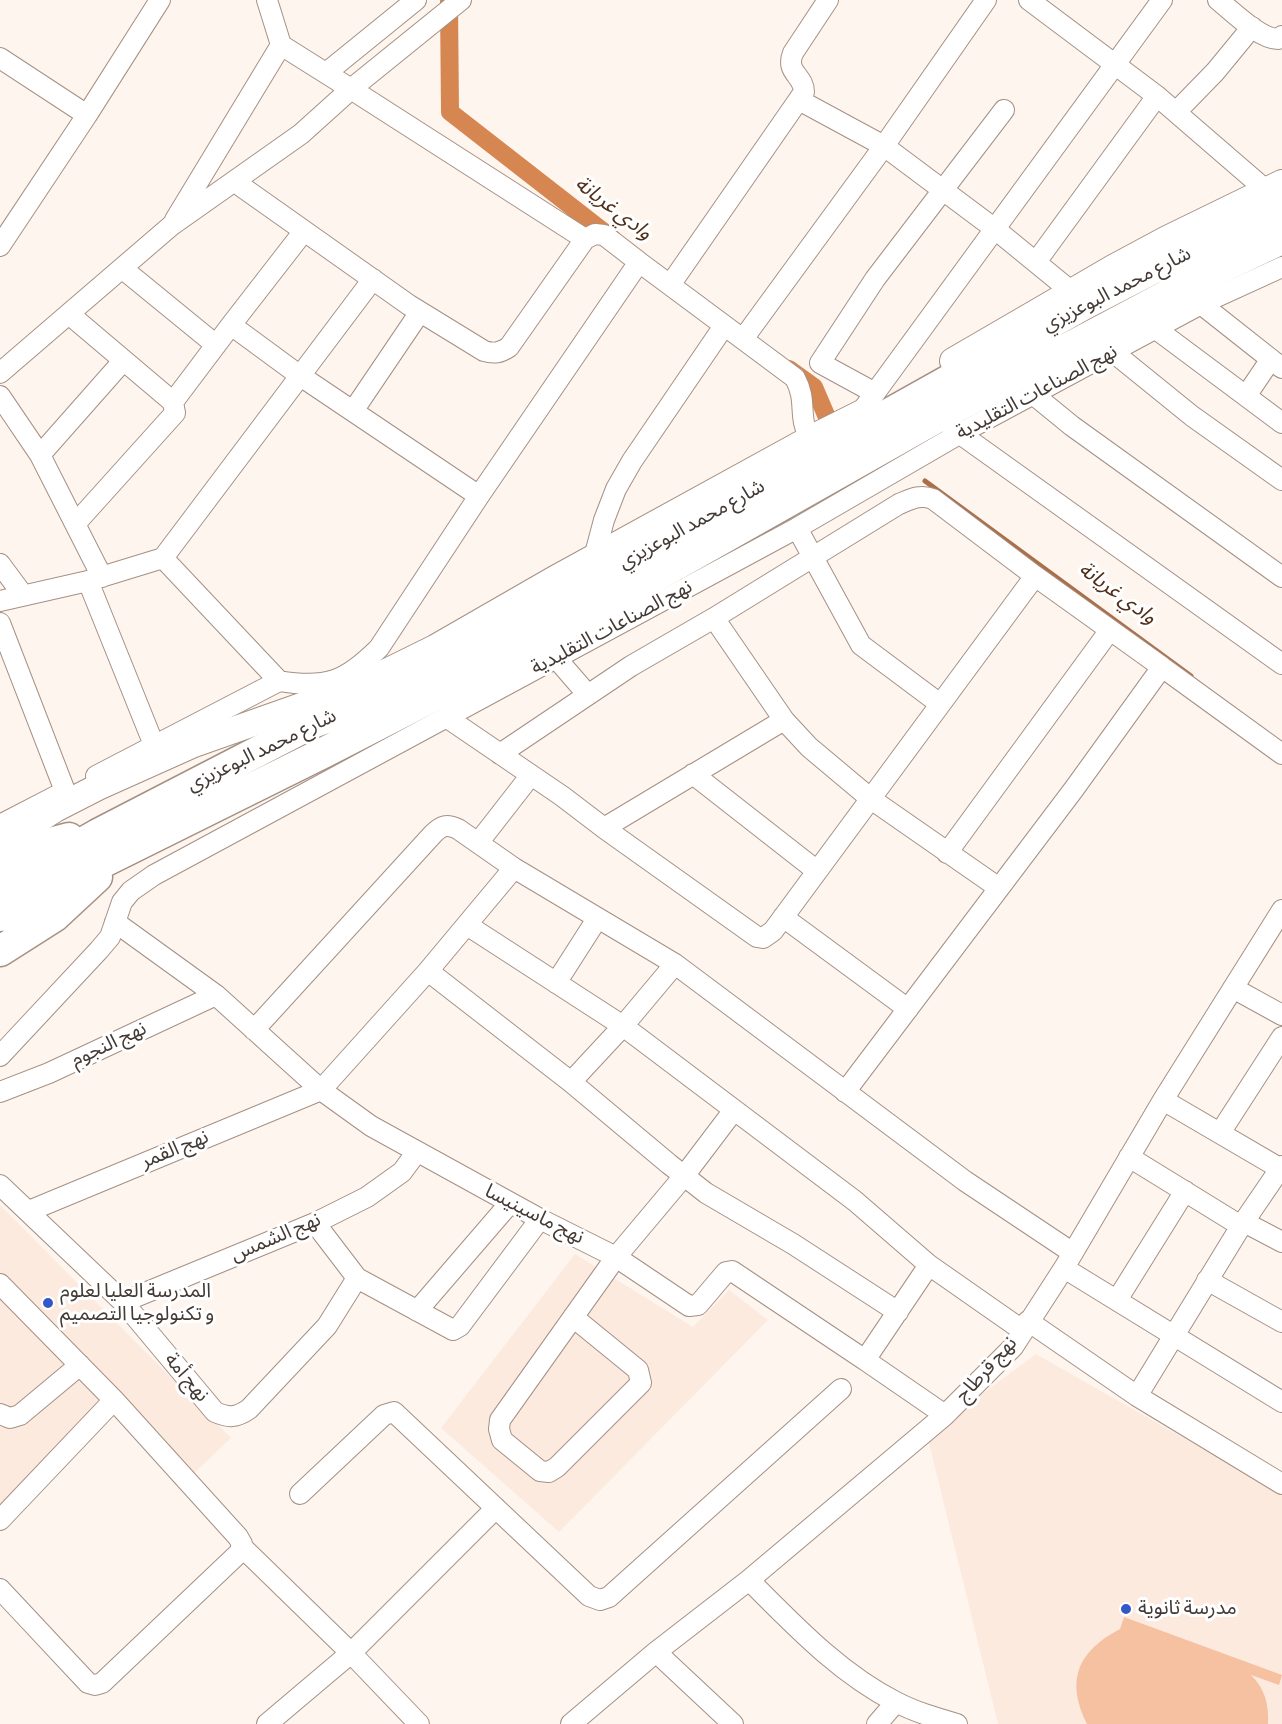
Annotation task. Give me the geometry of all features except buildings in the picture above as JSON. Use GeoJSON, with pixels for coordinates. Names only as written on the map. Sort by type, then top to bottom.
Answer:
{"type":"FeatureCollection","features":[{"type":"Feature","properties":{"kind":"highway","name":"شارع محمد البوعزيزي"},"geometry":{"type":"LineString","coordinates":[[8,903],[99,834],[313,723],[383,696],[453,661],[591,570],[725,508],[817,454],[870,410],[1168,261],[1277,195]]}},
{"type":"Feature","properties":{"kind":"highway","name":"شارع محمد البوعزيزي"},"geometry":{"type":"LineString","coordinates":[[8,903],[135,845],[306,762],[545,639],[1104,342],[1196,280],[1282,239]]}},
{"type":"Feature","properties":{"kind":"highway","name":"شارع محمد البوعزيزي"},"geometry":{"type":"LineString","coordinates":[[0,862],[24,850],[51,842],[99,834]]}},
{"type":"Feature","properties":{"kind":"highway","name":"شارع محمد البوعزيزي"},"geometry":{"type":"LineString","coordinates":[[0,951],[55,916],[77,894],[135,845]]}},
{"type":"Feature","properties":{"kind":"main road"},"geometry":{"type":"LineString","coordinates":[[0,848],[30,825],[98,787],[194,744],[358,686],[591,570],[810,439],[870,410],[1167,239],[1277,195]]}},
{"type":"Feature","properties":{"kind":"street"},"geometry":{"type":"LineString","coordinates":[[0,246],[87,116],[160,0]]}},
{"type":"Feature","properties":{"kind":"street"},"geometry":{"type":"LineString","coordinates":[[267,0],[281,45],[585,239]]}},
{"type":"Feature","properties":{"kind":"street"},"geometry":{"type":"LineString","coordinates":[[326,73],[416,0]]}},
{"type":"Feature","properties":{"kind":"street"},"geometry":{"type":"LineString","coordinates":[[0,373],[172,225],[302,134],[351,89],[461,0]]}},
{"type":"Feature","properties":{"kind":"street"},"geometry":{"type":"LineString","coordinates":[[670,285],[804,92],[804,85],[791,67],[790,61],[828,0]]}},
{"type":"Feature","properties":{"kind":"street"},"geometry":{"type":"LineString","coordinates":[[742,339],[884,146],[987,0]]}},
{"type":"Feature","properties":{"kind":"street"},"geometry":{"type":"LineString","coordinates":[[820,363],[870,410],[995,229],[1162,0]]}},
{"type":"Feature","properties":{"kind":"street"},"geometry":{"type":"LineString","coordinates":[[1218,0],[1252,27],[1280,43]]}},
{"type":"Feature","properties":{"kind":"street"},"geometry":{"type":"LineString","coordinates":[[1039,3],[1277,195]]}},
{"type":"Feature","properties":{"kind":"street"},"geometry":{"type":"LineString","coordinates":[[1176,112],[1215,72],[1252,27]]}},
{"type":"Feature","properties":{"kind":"street"},"geometry":{"type":"LineString","coordinates":[[172,225],[281,45]]}},
{"type":"Feature","properties":{"kind":"street"},"geometry":{"type":"LineString","coordinates":[[0,58],[87,116]]}},
{"type":"Feature","properties":{"kind":"street"},"geometry":{"type":"LineString","coordinates":[[1036,262],[1157,96]]}},
{"type":"Feature","properties":{"kind":"street"},"geometry":{"type":"LineString","coordinates":[[799,100],[884,146],[944,189],[1072,292]]}},
{"type":"Feature","properties":{"kind":"street"},"geometry":{"type":"LineString","coordinates":[[795,378],[820,363],[876,279],[1004,110]]}},
{"type":"Feature","properties":{"kind":"street"},"geometry":{"type":"LineString","coordinates":[[235,182],[420,312],[484,351],[493,353],[501,352],[509,347],[585,239],[595,234],[607,236],[795,378],[804,402],[802,419],[810,439]]}},
{"type":"Feature","properties":{"kind":"street"},"geometry":{"type":"LineString","coordinates":[[173,402],[304,231]]}},
{"type":"Feature","properties":{"kind":"street"},"geometry":{"type":"LineString","coordinates":[[0,825],[279,681],[303,685],[328,683],[362,666],[379,648],[479,496],[639,262]]}},
{"type":"Feature","properties":{"kind":"street","name":"نهج الصناعات التقليدية"},"geometry":{"type":"LineString","coordinates":[[0,1056],[110,937],[122,902],[130,891],[154,875],[797,528],[949,426],[1034,395],[1104,342],[1156,329],[1201,304],[1282,267]]}},
{"type":"Feature","properties":{"kind":"street"},"geometry":{"type":"LineString","coordinates":[[123,269],[216,345]]}},
{"type":"Feature","properties":{"kind":"street"},"geometry":{"type":"LineString","coordinates":[[0,601],[95,579],[163,558],[373,279]]}},
{"type":"Feature","properties":{"kind":"street"},"geometry":{"type":"LineString","coordinates":[[1201,304],[1277,363],[1246,396]]}},
{"type":"Feature","properties":{"kind":"street"},"geometry":{"type":"LineString","coordinates":[[353,411],[420,312]]}},
{"type":"Feature","properties":{"kind":"street"},"geometry":{"type":"LineString","coordinates":[[69,314],[173,402],[175,413],[76,523]]}},
{"type":"Feature","properties":{"kind":"street"},"geometry":{"type":"LineString","coordinates":[[231,325],[299,375],[479,496]]}},
{"type":"Feature","properties":{"kind":"street"},"geometry":{"type":"LineString","coordinates":[[591,570],[616,489],[632,461],[724,326]]}},
{"type":"Feature","properties":{"kind":"street"},"geometry":{"type":"LineString","coordinates":[[1156,329],[1282,423]]}},
{"type":"Feature","properties":{"kind":"street"},"geometry":{"type":"LineString","coordinates":[[1104,342],[1192,416],[1282,480]]}},
{"type":"Feature","properties":{"kind":"street"},"geometry":{"type":"LineString","coordinates":[[40,455],[123,361]]}},
{"type":"Feature","properties":{"kind":"street"},"geometry":{"type":"LineString","coordinates":[[1034,395],[1081,432],[1282,577]]}},
{"type":"Feature","properties":{"kind":"street"},"geometry":{"type":"LineString","coordinates":[[0,396],[40,455],[76,523],[154,745]]}},
{"type":"Feature","properties":{"kind":"street"},"geometry":{"type":"LineString","coordinates":[[949,426],[1282,664]]}},
{"type":"Feature","properties":{"kind":"street"},"geometry":{"type":"LineString","coordinates":[[500,754],[631,666],[714,618],[899,504],[916,496],[933,499],[1035,576],[1282,754]]}},
{"type":"Feature","properties":{"kind":"street"},"geometry":{"type":"LineString","coordinates":[[797,528],[861,645],[940,704]]}},
{"type":"Feature","properties":{"kind":"street"},"geometry":{"type":"LineString","coordinates":[[163,558],[279,681]]}},
{"type":"Feature","properties":{"kind":"street"},"geometry":{"type":"LineString","coordinates":[[0,564],[23,595]]}},
{"type":"Feature","properties":{"kind":"street"},"geometry":{"type":"LineString","coordinates":[[447,717],[562,796],[757,937],[763,938],[768,936],[783,917],[1035,576]]}},
{"type":"Feature","properties":{"kind":"street"},"geometry":{"type":"LineString","coordinates":[[714,618],[783,720],[809,747],[871,799],[999,888]]}},
{"type":"Feature","properties":{"kind":"street"},"geometry":{"type":"LineString","coordinates":[[0,623],[65,791]]}},
{"type":"Feature","properties":{"kind":"street"},"geometry":{"type":"LineString","coordinates":[[948,853],[1110,630]]}},
{"type":"Feature","properties":{"kind":"street"},"geometry":{"type":"LineString","coordinates":[[556,658],[588,695]]}},
{"type":"Feature","properties":{"kind":"street"},"geometry":{"type":"LineString","coordinates":[[845,1092],[1074,789],[1162,667]]}},
{"type":"Feature","properties":{"kind":"street"},"geometry":{"type":"LineString","coordinates":[[604,828],[783,720]]}},
{"type":"Feature","properties":{"kind":"street"},"geometry":{"type":"LineString","coordinates":[[693,774],[817,871]]}},
{"type":"Feature","properties":{"kind":"street"},"geometry":{"type":"LineString","coordinates":[[478,843],[531,776]]}},
{"type":"Feature","properties":{"kind":"street"},"geometry":{"type":"LineString","coordinates":[[254,1030],[441,826],[449,825],[514,868],[675,964],[965,1181],[1117,1300],[1282,1402]]}},
{"type":"Feature","properties":{"kind":"street"},"geometry":{"type":"LineString","coordinates":[[321,1090],[428,971],[514,868]]}},
{"type":"Feature","properties":{"kind":"street","name":"نهج قرطاج"},"geometry":{"type":"LineString","coordinates":[[571,1724],[656,1652],[749,1580],[945,1415],[1013,1347],[1069,1261],[1163,1100],[1233,988],[1275,935],[1282,910]]}},
{"type":"Feature","properties":{"kind":"street"},"geometry":{"type":"LineString","coordinates":[[783,917],[908,1009]]}},
{"type":"Feature","properties":{"kind":"street"},"geometry":{"type":"LineString","coordinates":[[556,983],[597,919]]}},
{"type":"Feature","properties":{"kind":"street","name":"نهج ماسينيسا"},"geometry":{"type":"LineString","coordinates":[[115,922],[216,995],[321,1090],[370,1126],[416,1153],[540,1220],[616,1257],[689,1306],[698,1305],[726,1272],[732,1271],[865,1360]]}},
{"type":"Feature","properties":{"kind":"street"},"geometry":{"type":"LineString","coordinates":[[467,925],[623,1026],[855,1201],[929,1265],[1282,1484]]}},
{"type":"Feature","properties":{"kind":"street"},"geometry":{"type":"LineString","coordinates":[[571,1082],[623,1026],[675,964]]}},
{"type":"Feature","properties":{"kind":"street"},"geometry":{"type":"LineString","coordinates":[[428,971],[571,1082],[706,1193],[794,1244],[898,1312]]}},
{"type":"Feature","properties":{"kind":"street"},"geometry":{"type":"LineString","coordinates":[[1233,988],[1282,1015]]}},
{"type":"Feature","properties":{"kind":"street","name":"نهج النجوم"},"geometry":{"type":"LineString","coordinates":[[0,1092],[49,1073],[216,995]]}},
{"type":"Feature","properties":{"kind":"street"},"geometry":{"type":"LineString","coordinates":[[1220,1133],[1282,1037]]}},
{"type":"Feature","properties":{"kind":"street","name":"نهج القمر"},"geometry":{"type":"LineString","coordinates":[[29,1211],[321,1090]]}},
{"type":"Feature","properties":{"kind":"street"},"geometry":{"type":"LineString","coordinates":[[1137,1396],[1242,1224],[1281,1167],[1163,1100]]}},
{"type":"Feature","properties":{"kind":"street"},"geometry":{"type":"LineString","coordinates":[[573,1317],[638,1370],[640,1383],[557,1467],[549,1472],[540,1471],[502,1440],[499,1429],[500,1420],[573,1317],[616,1257],[684,1176],[734,1110]]}},
{"type":"Feature","properties":{"kind":"street","name":"نهج الشمس"},"geometry":{"type":"LineString","coordinates":[[123,1302],[315,1223],[367,1197],[402,1172],[416,1153]]}},
{"type":"Feature","properties":{"kind":"street"},"geometry":{"type":"LineString","coordinates":[[1129,1157],[1242,1224],[1282,1242]]}},
{"type":"Feature","properties":{"kind":"street","name":"نهج أمة"},"geometry":{"type":"LineString","coordinates":[[0,1185],[123,1302],[215,1412],[227,1418],[238,1416],[249,1409],[327,1326],[357,1278]]}},
{"type":"Feature","properties":{"kind":"street"},"geometry":{"type":"LineString","coordinates":[[1117,1300],[1185,1191]]}},
{"type":"Feature","properties":{"kind":"street"},"geometry":{"type":"LineString","coordinates":[[417,1311],[510,1203]]}},
{"type":"Feature","properties":{"kind":"street"},"geometry":{"type":"LineString","coordinates":[[315,1223],[357,1278],[453,1330],[460,1326],[540,1220]]}},
{"type":"Feature","properties":{"kind":"street"},"geometry":{"type":"LineString","coordinates":[[929,1265],[865,1360],[945,1415]]}},
{"type":"Feature","properties":{"kind":"street"},"geometry":{"type":"LineString","coordinates":[[1207,1280],[1282,1322]]}},
{"type":"Feature","properties":{"kind":"street"},"geometry":{"type":"LineString","coordinates":[[0,1284],[114,1400],[238,1537],[241,1546],[351,1653],[418,1724]]}},
{"type":"Feature","properties":{"kind":"street"},"geometry":{"type":"LineString","coordinates":[[0,1414],[10,1418],[20,1415],[80,1365]]}},
{"type":"Feature","properties":{"kind":"street"},"geometry":{"type":"LineString","coordinates":[[300,1494],[384,1414],[394,1412],[590,1596],[600,1600],[609,1597],[841,1389]]}},
{"type":"Feature","properties":{"kind":"street"},"geometry":{"type":"LineString","coordinates":[[0,1520],[114,1400]]}},
{"type":"Feature","properties":{"kind":"street"},"geometry":{"type":"LineString","coordinates":[[267,1724],[351,1653],[496,1508]]}},
{"type":"Feature","properties":{"kind":"street"},"geometry":{"type":"LineString","coordinates":[[0,1589],[88,1683],[95,1685],[102,1683],[240,1552],[241,1546]]}},
{"type":"Feature","properties":{"kind":"street"},"geometry":{"type":"LineString","coordinates":[[749,1580],[812,1643],[872,1688],[896,1702],[957,1724]]}},
{"type":"Feature","properties":{"kind":"street"},"geometry":{"type":"LineString","coordinates":[[656,1652],[733,1724]]}},
{"type":"Feature","properties":{"kind":"street"},"geometry":{"type":"LineString","coordinates":[[877,1724],[896,1702]]}},
{"type":"Feature","properties":{"kind":"shaded area","name":"المدرسة العليا لعلوم و تكنولوجيا التصميم"},"geometry":{"type":"Polygon","coordinates":[[[0,1205],[231,1438],[190,1477],[117,1400],[0,1524],[0,1205]]]}},
{"type":"Feature","properties":{"kind":"shaded area"},"geometry":{"type":"Polygon","coordinates":[[[575,1254],[693,1327],[729,1290],[768,1320],[559,1532],[441,1428],[575,1254]]]}},
{"type":"Feature","properties":{"kind":"shaded area","name":"مدرسة ثانوية"},"geometry":{"type":"Polygon","coordinates":[[[1036,1354],[1282,1494],[1282,1724],[998,1724],[927,1435],[1036,1354]]]}},
{"type":"Feature","properties":{"kind":"shaded area"},"geometry":{"type":"Polygon","coordinates":[[[1124,1617],[1282,1675],[1279,1685],[1251,1675],[1265,1697],[1268,1724],[1087,1724],[1077,1694],[1080,1668],[1085,1657],[1094,1647],[1120,1629],[1124,1617]]]}},
{"type":"Feature","properties":{"kind":"waterway","name":"وادي غريانة"},"geometry":{"type":"LineString","coordinates":[[449,2],[450,112],[613,239]]}},
{"type":"Feature","properties":{"kind":"waterway","name":"وادي غريانة"},"geometry":{"type":"LineString","coordinates":[[789,369],[814,387],[826,415]]}},
{"type":"Feature","properties":{"kind":"waterway","name":"وادي غريانة"},"geometry":{"type":"LineString","coordinates":[[925,481],[1191,676]]}},
{"type":"Feature","properties":{"kind":"place","name":"المدرسة العليا لعلوم و تكنولوجيا التصميم"},"geometry":{"type":"Point","coordinates":[48,1303]}},
{"type":"Feature","properties":{"kind":"place","name":"مدرسة ثانوية"},"geometry":{"type":"Point","coordinates":[1126,1609]}}]}
